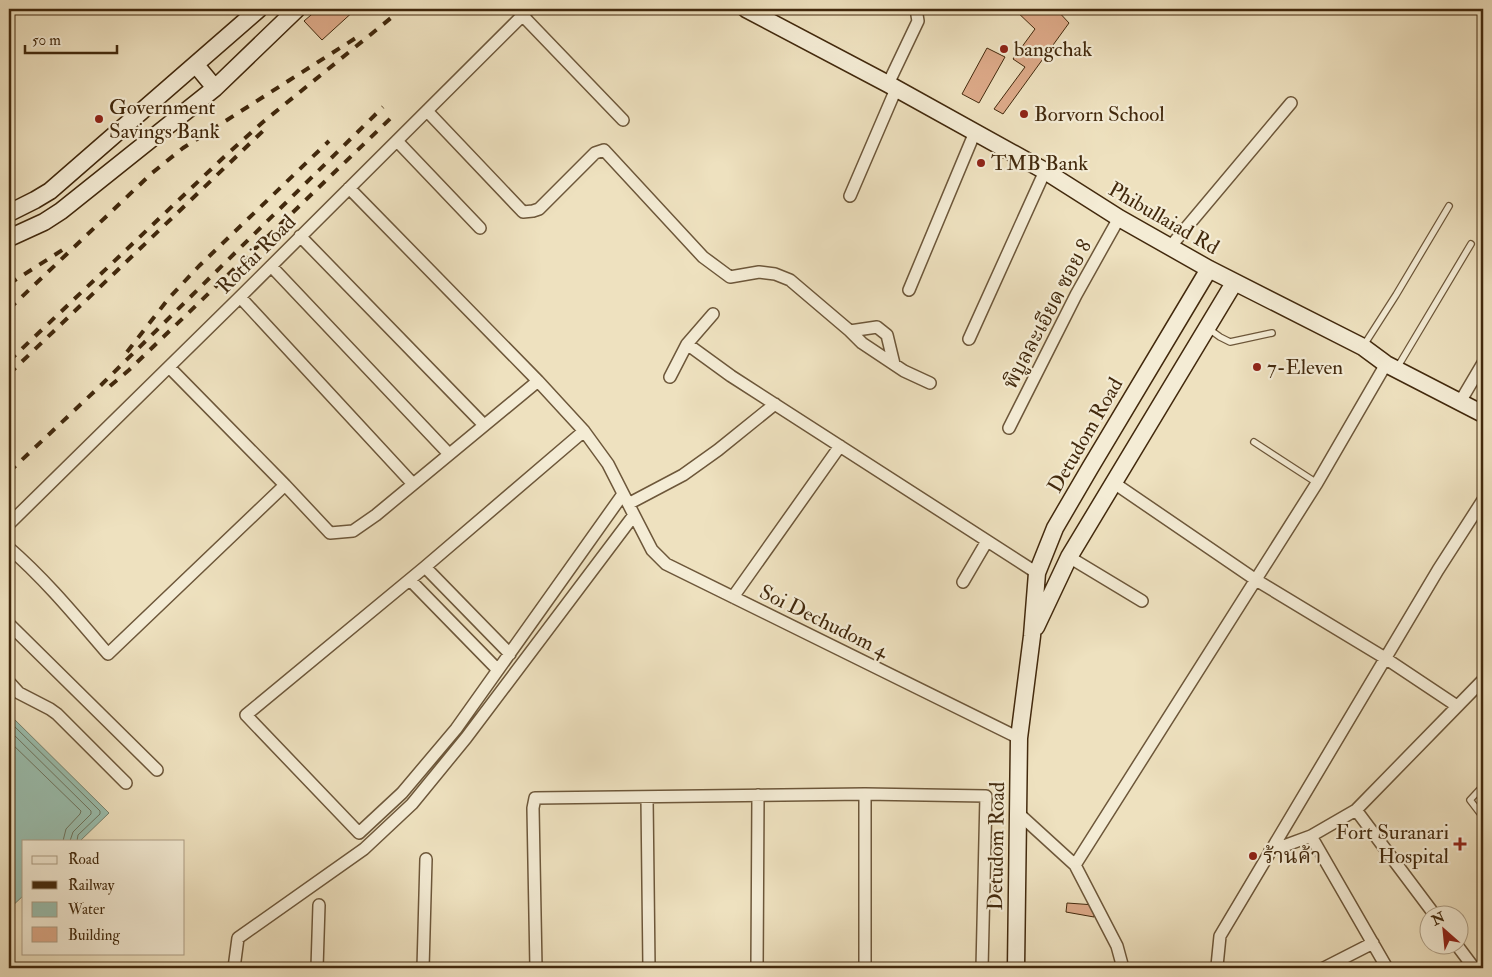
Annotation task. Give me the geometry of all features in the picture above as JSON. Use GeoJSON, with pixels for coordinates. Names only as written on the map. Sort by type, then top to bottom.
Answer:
{"type":"FeatureCollection","features":[{"type":"Feature","properties":{"kind":"main road"},"geometry":{"type":"LineString","coordinates":[[9,238],[44,222],[61,211],[215,88],[298,9]]}},
{"type":"Feature","properties":{"kind":"main road","name":"Phibullaiad Rd"},"geometry":{"type":"LineString","coordinates":[[746,9],[892,86],[1045,171],[1119,218],[1234,283],[1363,347],[1391,367],[1483,414]]}},
{"type":"Feature","properties":{"kind":"main road"},"geometry":{"type":"LineString","coordinates":[[9,212],[50,191],[196,65],[250,12]]}},
{"type":"Feature","properties":{"kind":"main road"},"geometry":{"type":"LineString","coordinates":[[196,65],[215,88]]}},
{"type":"Feature","properties":{"kind":"main road","name":"Detudom Road"},"geometry":{"type":"LineString","coordinates":[[1016,968],[1019,738],[1032,636],[1037,573],[1055,528],[1209,269]]}},
{"type":"Feature","properties":{"kind":"main road","name":"Detudom Road"},"geometry":{"type":"LineString","coordinates":[[1032,636],[1069,557],[1234,283]]}},
{"type":"Feature","properties":{"kind":"main road"},"geometry":{"type":"LineString","coordinates":[[1090,468],[1114,483]]}},
{"type":"Feature","properties":{"kind":"street"},"geometry":{"type":"LineString","coordinates":[[850,196],[918,21],[916,9]]}},
{"type":"Feature","properties":{"kind":"street"},"geometry":{"type":"LineString","coordinates":[[525,12],[623,120]]}},
{"type":"Feature","properties":{"kind":"street","name":"Rotfai Road"},"geometry":{"type":"LineString","coordinates":[[9,524],[240,297],[525,12]]}},
{"type":"Feature","properties":{"kind":"street"},"geometry":{"type":"LineString","coordinates":[[1170,247],[1291,103]]}},
{"type":"Feature","properties":{"kind":"street"},"geometry":{"type":"LineString","coordinates":[[427,111],[523,212],[539,208],[595,153],[604,150],[703,257],[730,277],[759,272],[774,274],[790,280],[850,330],[862,343],[894,364],[930,383]]}},
{"type":"Feature","properties":{"kind":"street"},"geometry":{"type":"LineString","coordinates":[[909,290],[975,132]]}},
{"type":"Feature","properties":{"kind":"street"},"geometry":{"type":"LineString","coordinates":[[396,141],[480,228]]}},
{"type":"Feature","properties":{"kind":"street"},"geometry":{"type":"LineString","coordinates":[[969,339],[1045,171]]}},
{"type":"Feature","properties":{"kind":"street","name":"Soi Dechudom 4"},"geometry":{"type":"LineString","coordinates":[[348,188],[538,381],[584,431],[608,464],[652,550],[666,564],[1019,738]]}},
{"type":"Feature","properties":{"kind":"street","name":"พิบูลละเอียด ซอย 8"},"geometry":{"type":"LineString","coordinates":[[1009,428],[1076,294],[1119,218]]}},
{"type":"Feature","properties":{"kind":"street"},"geometry":{"type":"LineString","coordinates":[[300,236],[484,426]]}},
{"type":"Feature","properties":{"kind":"street"},"geometry":{"type":"LineString","coordinates":[[270,266],[449,454]]}},
{"type":"Feature","properties":{"kind":"street"},"geometry":{"type":"LineString","coordinates":[[240,297],[413,484]]}},
{"type":"Feature","properties":{"kind":"street"},"geometry":{"type":"LineString","coordinates":[[670,377],[687,344],[713,314]]}},
{"type":"Feature","properties":{"kind":"street"},"geometry":{"type":"LineString","coordinates":[[850,330],[877,327],[887,335],[894,364]]}},
{"type":"Feature","properties":{"kind":"street"},"geometry":{"type":"LineString","coordinates":[[687,344],[731,376],[1037,573]]}},
{"type":"Feature","properties":{"kind":"street"},"geometry":{"type":"LineString","coordinates":[[1460,402],[1483,363]]}},
{"type":"Feature","properties":{"kind":"street"},"geometry":{"type":"LineString","coordinates":[[169,367],[286,485],[330,533],[353,531],[376,515],[538,381]]}},
{"type":"Feature","properties":{"kind":"street"},"geometry":{"type":"LineString","coordinates":[[1075,865],[1391,367]]}},
{"type":"Feature","properties":{"kind":"street"},"geometry":{"type":"LineString","coordinates":[[584,431],[410,580],[246,715],[359,834],[402,793],[456,729],[626,499],[683,475],[718,450],[775,404]]}},
{"type":"Feature","properties":{"kind":"street"},"geometry":{"type":"LineString","coordinates":[[733,597],[840,446]]}},
{"type":"Feature","properties":{"kind":"street"},"geometry":{"type":"LineString","coordinates":[[1114,483],[1256,580],[1385,658],[1457,706]]}},
{"type":"Feature","properties":{"kind":"street"},"geometry":{"type":"LineString","coordinates":[[9,548],[77,618],[108,654],[286,485]]}},
{"type":"Feature","properties":{"kind":"street"},"geometry":{"type":"LineString","coordinates":[[1217,968],[1220,936],[1438,570],[1483,500]]}},
{"type":"Feature","properties":{"kind":"street"},"geometry":{"type":"LineString","coordinates":[[234,968],[238,938],[364,849],[412,804],[466,738],[634,515]]}},
{"type":"Feature","properties":{"kind":"street"},"geometry":{"type":"LineString","coordinates":[[963,582],[987,541]]}},
{"type":"Feature","properties":{"kind":"street"},"geometry":{"type":"LineString","coordinates":[[1069,557],[1142,601]]}},
{"type":"Feature","properties":{"kind":"street"},"geometry":{"type":"LineString","coordinates":[[425,567],[510,654]]}},
{"type":"Feature","properties":{"kind":"street"},"geometry":{"type":"LineString","coordinates":[[410,580],[498,670]]}},
{"type":"Feature","properties":{"kind":"street"},"geometry":{"type":"LineString","coordinates":[[11,630],[157,770]]}},
{"type":"Feature","properties":{"kind":"street"},"geometry":{"type":"LineString","coordinates":[[1270,851],[1311,836],[1356,810],[1483,680]]}},
{"type":"Feature","properties":{"kind":"street"},"geometry":{"type":"LineString","coordinates":[[9,682],[19,693],[57,714],[126,783]]}},
{"type":"Feature","properties":{"kind":"street"},"geometry":{"type":"LineString","coordinates":[[865,794],[865,968]]}},
{"type":"Feature","properties":{"kind":"street"},"geometry":{"type":"LineString","coordinates":[[536,968],[535,798],[865,794],[986,796],[982,968]]}},
{"type":"Feature","properties":{"kind":"street"},"geometry":{"type":"LineString","coordinates":[[757,968],[758,795]]}},
{"type":"Feature","properties":{"kind":"street"},"geometry":{"type":"LineString","coordinates":[[647,798],[649,968]]}},
{"type":"Feature","properties":{"kind":"street"},"geometry":{"type":"LineString","coordinates":[[1356,810],[1426,904]]}},
{"type":"Feature","properties":{"kind":"street"},"geometry":{"type":"LineString","coordinates":[[1018,813],[1075,865],[1117,946],[1123,968]]}},
{"type":"Feature","properties":{"kind":"street"},"geometry":{"type":"LineString","coordinates":[[1311,836],[1387,968]]}},
{"type":"Feature","properties":{"kind":"street"},"geometry":{"type":"LineString","coordinates":[[423,968],[426,859]]}},
{"type":"Feature","properties":{"kind":"street"},"geometry":{"type":"LineString","coordinates":[[317,968],[318,905]]}},
{"type":"Feature","properties":{"kind":"street"},"geometry":{"type":"LineString","coordinates":[[1324,968],[1373,943]]}},
{"type":"Feature","properties":{"kind":"street"},"geometry":{"type":"LineString","coordinates":[[1464,954],[1474,968]]}},
{"type":"Feature","properties":{"kind":"lane"},"geometry":{"type":"LineString","coordinates":[[1363,347],[1396,296],[1449,206]]}},
{"type":"Feature","properties":{"kind":"lane"},"geometry":{"type":"LineString","coordinates":[[1391,367],[1471,244]]}},
{"type":"Feature","properties":{"kind":"lane"},"geometry":{"type":"LineString","coordinates":[[1208,328],[1230,342],[1272,333]]}},
{"type":"Feature","properties":{"kind":"lane"},"geometry":{"type":"LineString","coordinates":[[1254,442],[1317,483]]}},
{"type":"Feature","properties":{"kind":"lane"},"geometry":{"type":"LineString","coordinates":[[1483,786],[1470,800],[1483,817]]}},
{"type":"Feature","properties":{"kind":"water"},"geometry":{"type":"Polygon","coordinates":[[[9,714],[109,813],[81,840],[22,840],[22,897],[9,909],[9,714]]]}},
{"type":"Feature","properties":{"kind":"building"},"geometry":{"type":"Polygon","coordinates":[[[318,9],[356,9],[322,40],[304,21],[318,9]]]}},
{"type":"Feature","properties":{"kind":"building"},"geometry":{"type":"Polygon","coordinates":[[[1014,9],[1056,9],[1069,23],[1003,114],[994,109],[1025,67],[1013,59],[1035,29],[1014,9]]]}},
{"type":"Feature","properties":{"kind":"building"},"geometry":{"type":"Polygon","coordinates":[[[987,48],[1005,57],[979,103],[962,94],[987,48]]]}},
{"type":"Feature","properties":{"kind":"building"},"geometry":{"type":"Polygon","coordinates":[[[1067,903],[1095,905],[1094,917],[1066,912],[1067,903]]]}},
{"type":"Feature","properties":{"kind":"railway"},"geometry":{"type":"LineString","coordinates":[[9,361],[263,122],[402,9]]}},
{"type":"Feature","properties":{"kind":"railway"},"geometry":{"type":"LineString","coordinates":[[9,309],[152,173],[183,148],[362,34]]}},
{"type":"Feature","properties":{"kind":"railway"},"geometry":{"type":"LineString","coordinates":[[9,472],[97,389],[383,107]]}},
{"type":"Feature","properties":{"kind":"railway"},"geometry":{"type":"LineString","coordinates":[[110,386],[129,370],[394,115]]}},
{"type":"Feature","properties":{"kind":"railway"},"geometry":{"type":"LineString","coordinates":[[9,374],[264,130]]}},
{"type":"Feature","properties":{"kind":"railway"},"geometry":{"type":"LineString","coordinates":[[127,352],[169,298],[199,266],[329,141]]}},
{"type":"Feature","properties":{"kind":"railway"},"geometry":{"type":"LineString","coordinates":[[9,284],[64,249]]}},
{"type":"Feature","properties":{"kind":"place","name":"bangchak"},"geometry":{"type":"Point","coordinates":[1004,49]}},
{"type":"Feature","properties":{"kind":"place","name":"Borvorn School"},"geometry":{"type":"Point","coordinates":[1024,114]}},
{"type":"Feature","properties":{"kind":"place","name":"Government Savings Bank"},"geometry":{"type":"Point","coordinates":[99,119]}},
{"type":"Feature","properties":{"kind":"place","name":"TMB Bank"},"geometry":{"type":"Point","coordinates":[981,163]}},
{"type":"Feature","properties":{"kind":"place","name":"7-Eleven"},"geometry":{"type":"Point","coordinates":[1257,367]}},
{"type":"Feature","properties":{"kind":"place","name":"Fort Suranari Hospital"},"geometry":{"type":"Point","coordinates":[1460,844]}},
{"type":"Feature","properties":{"kind":"place","name":"ร้านค้า"},"geometry":{"type":"Point","coordinates":[1253,856]}}]}
